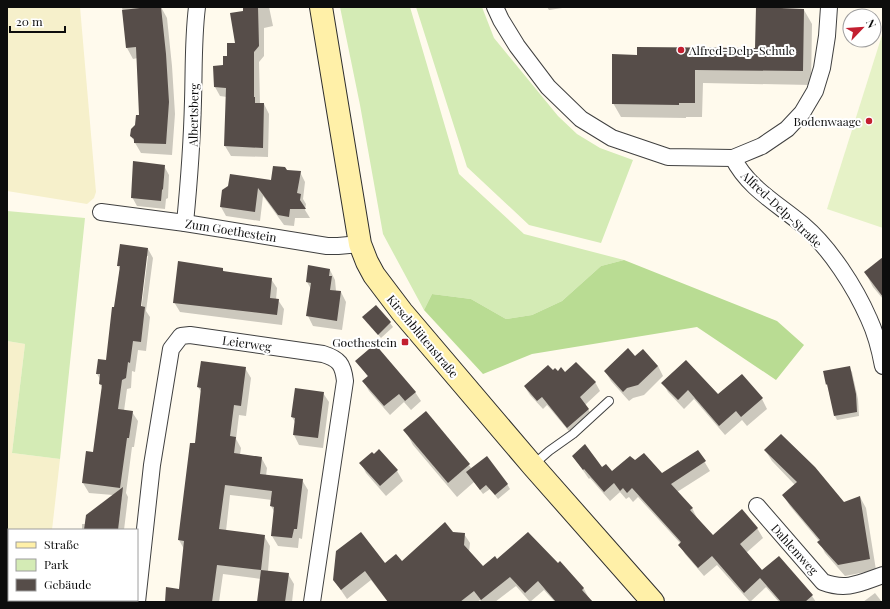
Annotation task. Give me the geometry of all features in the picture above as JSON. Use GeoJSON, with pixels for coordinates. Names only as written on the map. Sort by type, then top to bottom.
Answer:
{"type":"FeatureCollection","features":[{"type":"Feature","properties":{"kind":"main road","name":"Kirschblütenstraße"},"geometry":{"type":"LineString","coordinates":[[321,7],[360,244],[374,275],[393,300],[533,466],[653,602]]}},
{"type":"Feature","properties":{"kind":"street","name":"Albertsberg"},"geometry":{"type":"LineString","coordinates":[[186,223],[192,151],[194,91],[193,41],[197,7]]}},
{"type":"Feature","properties":{"kind":"street","name":"Alfred-Delp-Straße"},"geometry":{"type":"LineString","coordinates":[[495,7],[517,46],[548,87],[581,119],[612,138],[668,157],[733,158],[762,146],[787,129],[802,112],[814,91],[822,68],[827,36],[829,7]]}},
{"type":"Feature","properties":{"kind":"street","name":"Alfred-Delp-Straße"},"geometry":{"type":"LineString","coordinates":[[733,158],[746,180],[804,226],[832,258],[857,295],[870,320],[883,366]]}},
{"type":"Feature","properties":{"kind":"street","name":"Zum Goethestein"},"geometry":{"type":"LineString","coordinates":[[101,212],[186,223],[327,246],[360,244]]}},
{"type":"Feature","properties":{"kind":"street","name":"Leierweg"},"geometry":{"type":"LineString","coordinates":[[138,593],[152,465],[171,349],[181,336],[190,335],[324,354],[333,357],[340,363],[344,370],[345,381],[312,602]]}},
{"type":"Feature","properties":{"kind":"street","name":"Dahlemweg"},"geometry":{"type":"LineString","coordinates":[[757,506],[823,582],[834,586],[845,587],[860,584],[883,575]]}},
{"type":"Feature","properties":{"kind":"lane"},"geometry":{"type":"LineString","coordinates":[[533,466],[609,401]]}},
{"type":"Feature","properties":{"kind":"shaded area"},"geometry":{"type":"Polygon","coordinates":[[[7,7],[80,7],[96,192],[94,198],[87,204],[7,191],[7,7]]]}},
{"type":"Feature","properties":{"kind":"shaded area"},"geometry":{"type":"Polygon","coordinates":[[[7,341],[25,344],[12,453],[60,459],[52,529],[8,529],[8,601],[44,602],[7,602],[7,341]]]}},
{"type":"Feature","properties":{"kind":"green space"},"geometry":{"type":"Polygon","coordinates":[[[340,7],[410,7],[459,174],[524,234],[624,260],[601,266],[562,301],[532,315],[506,319],[471,299],[432,294],[424,310],[383,234],[360,105],[340,7]]]}},
{"type":"Feature","properties":{"kind":"green space"},"geometry":{"type":"Polygon","coordinates":[[[416,7],[482,7],[494,38],[558,116],[577,134],[600,148],[633,160],[601,243],[529,225],[467,167],[416,7]]]}},
{"type":"Feature","properties":{"kind":"green space","name":"Bodenwaage"},"geometry":{"type":"Polygon","coordinates":[[[883,32],[883,228],[827,209],[878,48],[882,48],[883,32]]]}},
{"type":"Feature","properties":{"kind":"green space"},"geometry":{"type":"Polygon","coordinates":[[[7,211],[85,218],[60,459],[12,453],[25,344],[7,341],[7,211]]]}},
{"type":"Feature","properties":{"kind":"green space"},"geometry":{"type":"Polygon","coordinates":[[[624,260],[777,321],[804,345],[776,380],[697,327],[532,354],[483,374],[424,310],[432,294],[471,299],[506,319],[532,315],[562,301],[601,266],[624,260]]]}},
{"type":"Feature","properties":{"kind":"building"},"geometry":{"type":"Polygon","coordinates":[[[161,7],[169,102],[166,144],[134,143],[134,139],[130,136],[131,129],[135,125],[136,115],[139,115],[136,47],[126,48],[122,10],[161,7]]]}},
{"type":"Feature","properties":{"kind":"building"},"geometry":{"type":"Polygon","coordinates":[[[243,7],[258,7],[259,46],[254,52],[254,97],[255,103],[264,103],[263,148],[224,146],[226,88],[214,87],[213,66],[223,65],[223,56],[227,56],[227,43],[235,43],[230,13],[243,11],[243,7]]]}},
{"type":"Feature","properties":{"kind":"building"},"geometry":{"type":"Polygon","coordinates":[[[756,7],[804,9],[803,71],[695,70],[695,103],[679,103],[679,105],[612,104],[612,54],[637,55],[637,47],[755,48],[756,7]]]}},
{"type":"Feature","properties":{"kind":"building"},"geometry":{"type":"Polygon","coordinates":[[[133,161],[165,165],[161,201],[131,198],[133,161]]]}},
{"type":"Feature","properties":{"kind":"building"},"geometry":{"type":"Polygon","coordinates":[[[273,166],[285,167],[287,170],[301,171],[297,193],[301,194],[300,200],[306,209],[290,209],[289,217],[278,215],[258,188],[255,212],[220,207],[222,190],[228,186],[230,174],[271,180],[273,166]]]}},
{"type":"Feature","properties":{"kind":"building"},"geometry":{"type":"Polygon","coordinates":[[[120,244],[148,248],[141,306],[145,307],[141,342],[133,341],[126,378],[122,380],[118,409],[133,411],[129,438],[127,438],[120,488],[82,483],[86,451],[93,452],[102,385],[99,384],[100,374],[96,374],[98,359],[106,360],[112,307],[114,307],[120,266],[117,266],[120,244]]]}},
{"type":"Feature","properties":{"kind":"building"},"geometry":{"type":"Polygon","coordinates":[[[883,257],[883,297],[864,272],[883,257]]]}},
{"type":"Feature","properties":{"kind":"building"},"geometry":{"type":"Polygon","coordinates":[[[178,261],[223,268],[223,271],[272,278],[270,298],[279,299],[277,315],[173,303],[178,261]]]}},
{"type":"Feature","properties":{"kind":"building"},"geometry":{"type":"Polygon","coordinates":[[[308,265],[330,269],[329,276],[332,276],[330,290],[341,291],[337,321],[306,316],[311,283],[306,282],[308,265]]]}},
{"type":"Feature","properties":{"kind":"building"},"geometry":{"type":"Polygon","coordinates":[[[376,305],[391,322],[378,335],[362,317],[376,305]]]}},
{"type":"Feature","properties":{"kind":"building"},"geometry":{"type":"Polygon","coordinates":[[[375,344],[416,392],[405,401],[399,394],[384,406],[362,381],[368,376],[355,361],[375,344]]]}},
{"type":"Feature","properties":{"kind":"building"},"geometry":{"type":"Polygon","coordinates":[[[628,348],[635,356],[643,349],[658,366],[638,385],[627,388],[623,392],[604,371],[628,348]]]}},
{"type":"Feature","properties":{"kind":"building"},"geometry":{"type":"Polygon","coordinates":[[[686,360],[718,394],[742,374],[763,398],[741,417],[736,411],[719,426],[688,390],[678,400],[661,383],[686,360]]]}},
{"type":"Feature","properties":{"kind":"building"},"geometry":{"type":"Polygon","coordinates":[[[201,361],[246,367],[241,406],[234,405],[230,436],[236,437],[234,453],[262,457],[260,474],[303,479],[297,529],[294,529],[292,538],[271,536],[274,507],[270,506],[272,491],[225,485],[219,529],[265,535],[261,570],[217,565],[212,602],[165,602],[166,587],[179,589],[184,541],[178,540],[190,443],[195,443],[201,388],[197,387],[201,361]]]}},
{"type":"Feature","properties":{"kind":"building"},"geometry":{"type":"Polygon","coordinates":[[[576,362],[596,382],[580,397],[589,409],[567,428],[542,397],[537,401],[524,386],[548,365],[553,370],[555,368],[558,371],[561,367],[565,372],[576,362]]]}},
{"type":"Feature","properties":{"kind":"building"},"geometry":{"type":"Polygon","coordinates":[[[850,366],[856,394],[857,412],[834,416],[823,371],[850,366]]]}},
{"type":"Feature","properties":{"kind":"building"},"geometry":{"type":"Polygon","coordinates":[[[295,388],[324,392],[318,438],[293,435],[295,418],[291,417],[295,388]]]}},
{"type":"Feature","properties":{"kind":"building"},"geometry":{"type":"Polygon","coordinates":[[[426,411],[470,464],[448,483],[403,430],[426,411]]]}},
{"type":"Feature","properties":{"kind":"building"},"geometry":{"type":"Polygon","coordinates":[[[781,434],[815,467],[844,502],[860,496],[870,559],[838,565],[817,542],[820,540],[782,495],[797,482],[764,450],[781,434]]]}},
{"type":"Feature","properties":{"kind":"building"},"geometry":{"type":"Polygon","coordinates":[[[585,444],[602,467],[606,464],[612,471],[630,456],[635,460],[644,453],[662,473],[698,450],[706,461],[671,484],[693,508],[690,510],[713,535],[742,509],[758,528],[740,544],[762,570],[779,556],[813,595],[805,602],[781,602],[760,578],[744,593],[712,556],[698,568],[678,545],[681,542],[632,488],[627,493],[623,488],[620,491],[614,483],[604,492],[584,469],[583,470],[572,456],[585,444]]]}},
{"type":"Feature","properties":{"kind":"building"},"geometry":{"type":"Polygon","coordinates":[[[379,449],[398,470],[380,486],[359,463],[372,452],[374,454],[379,449]]]}},
{"type":"Feature","properties":{"kind":"building"},"geometry":{"type":"Polygon","coordinates":[[[487,456],[508,484],[495,495],[486,485],[480,490],[466,472],[487,456]]]}},
{"type":"Feature","properties":{"kind":"building"},"geometry":{"type":"Polygon","coordinates":[[[123,487],[118,529],[84,529],[86,515],[123,487]]]}},
{"type":"Feature","properties":{"kind":"building"},"geometry":{"type":"Polygon","coordinates":[[[445,522],[453,532],[465,533],[464,545],[483,566],[495,556],[497,559],[528,532],[558,563],[560,561],[584,588],[582,590],[593,602],[556,602],[538,581],[525,593],[510,577],[481,600],[474,591],[460,602],[388,602],[365,571],[341,590],[333,580],[336,551],[361,532],[385,563],[396,554],[402,561],[445,522]]]}},
{"type":"Feature","properties":{"kind":"building"},"geometry":{"type":"Polygon","coordinates":[[[261,570],[289,573],[285,602],[257,602],[261,570]]]}},
{"type":"Feature","properties":{"kind":"place","name":"Alfred-Delp-Schule"},"geometry":{"type":"Point","coordinates":[681,50]}},
{"type":"Feature","properties":{"kind":"place","name":"Bodenwaage"},"geometry":{"type":"Point","coordinates":[869,121]}},
{"type":"Feature","properties":{"kind":"place","name":"Goethestein"},"geometry":{"type":"Point","coordinates":[405,342]}}]}
